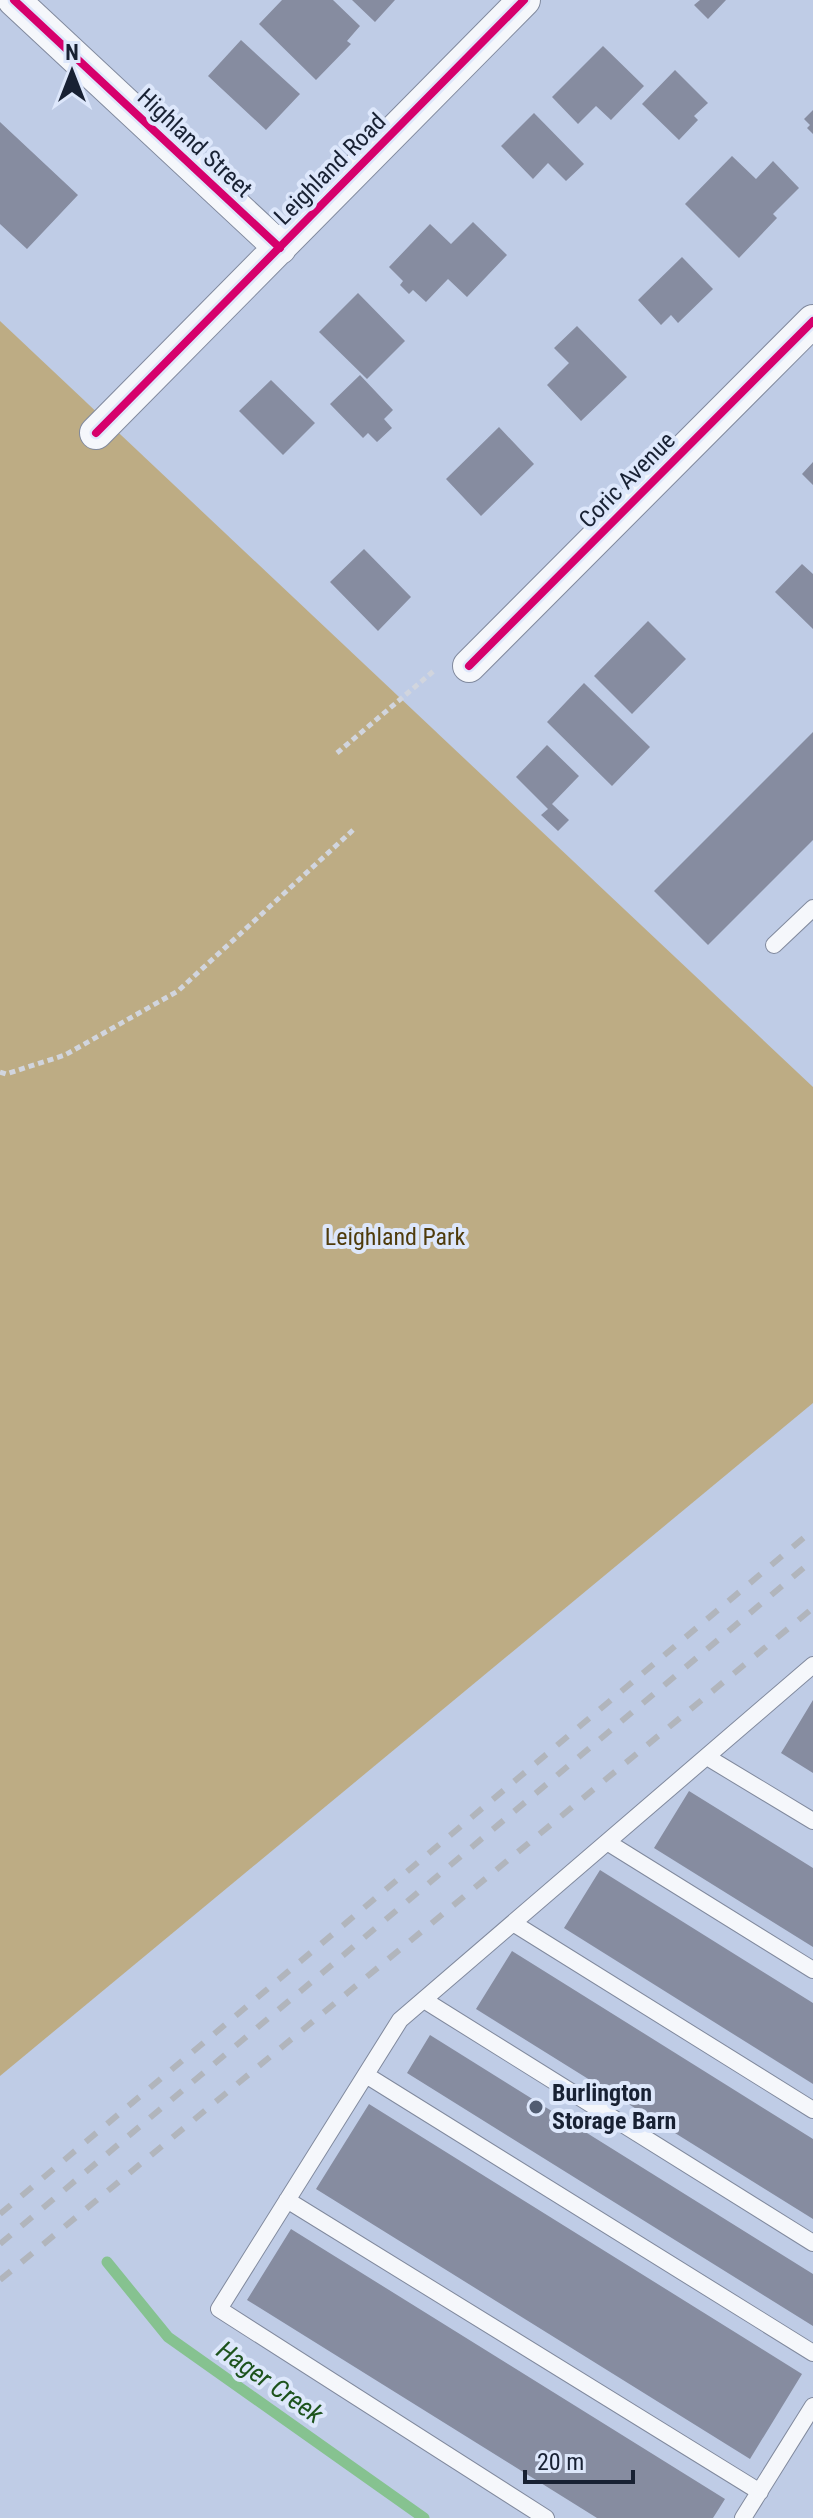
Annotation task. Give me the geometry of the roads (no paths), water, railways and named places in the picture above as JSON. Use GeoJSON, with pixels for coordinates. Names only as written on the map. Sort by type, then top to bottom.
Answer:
{"type":"FeatureCollection","features":[{"type":"Feature","properties":{"kind":"street","name":"Highland Street"},"geometry":{"type":"LineString","coordinates":[[14,0],[280,248]]}},
{"type":"Feature","properties":{"kind":"street","name":"Leighland Road"},"geometry":{"type":"LineString","coordinates":[[96,433],[524,0]]}},
{"type":"Feature","properties":{"kind":"street","name":"Coric Avenue"},"geometry":{"type":"LineString","coordinates":[[469,666],[813,321]]}},
{"type":"Feature","properties":{"kind":"lane"},"geometry":{"type":"LineString","coordinates":[[774,945],[813,908]]}},
{"type":"Feature","properties":{"kind":"lane"},"geometry":{"type":"LineString","coordinates":[[546,2518],[219,2309],[400,2020],[813,1665]]}},
{"type":"Feature","properties":{"kind":"lane"},"geometry":{"type":"LineString","coordinates":[[707,1757],[813,1821]]}},
{"type":"Feature","properties":{"kind":"lane"},"geometry":{"type":"LineString","coordinates":[[607,1842],[813,1970]]}},
{"type":"Feature","properties":{"kind":"lane"},"geometry":{"type":"LineString","coordinates":[[513,1923],[813,2110]]}},
{"type":"Feature","properties":{"kind":"lane"},"geometry":{"type":"LineString","coordinates":[[424,2000],[813,2243]]}},
{"type":"Feature","properties":{"kind":"lane"},"geometry":{"type":"LineString","coordinates":[[366,2075],[813,2353]]}},
{"type":"Feature","properties":{"kind":"lane"},"geometry":{"type":"LineString","coordinates":[[287,2200],[760,2492]]}},
{"type":"Feature","properties":{"kind":"lane"},"geometry":{"type":"LineString","coordinates":[[743,2518],[813,2406]]}},
{"type":"Feature","properties":{"kind":"waterway","name":"Hager Creek"},"geometry":{"type":"LineString","coordinates":[[107,2262],[168,2337],[424,2518]]}},
{"type":"Feature","properties":{"kind":"railway"},"geometry":{"type":"LineString","coordinates":[[0,2214],[813,1530]]}},
{"type":"Feature","properties":{"kind":"railway"},"geometry":{"type":"LineString","coordinates":[[0,2244],[813,1560]]}},
{"type":"Feature","properties":{"kind":"railway"},"geometry":{"type":"LineString","coordinates":[[0,2280],[813,1608]]}},
{"type":"Feature","properties":{"kind":"place","name":"Burlington Storage Barn"},"geometry":{"type":"Point","coordinates":[536,2107]}},
{"type":"Feature","properties":{"kind":"park label","name":"Leighland Park"},"geometry":{"type":"Point","coordinates":[395,1237]}}]}
